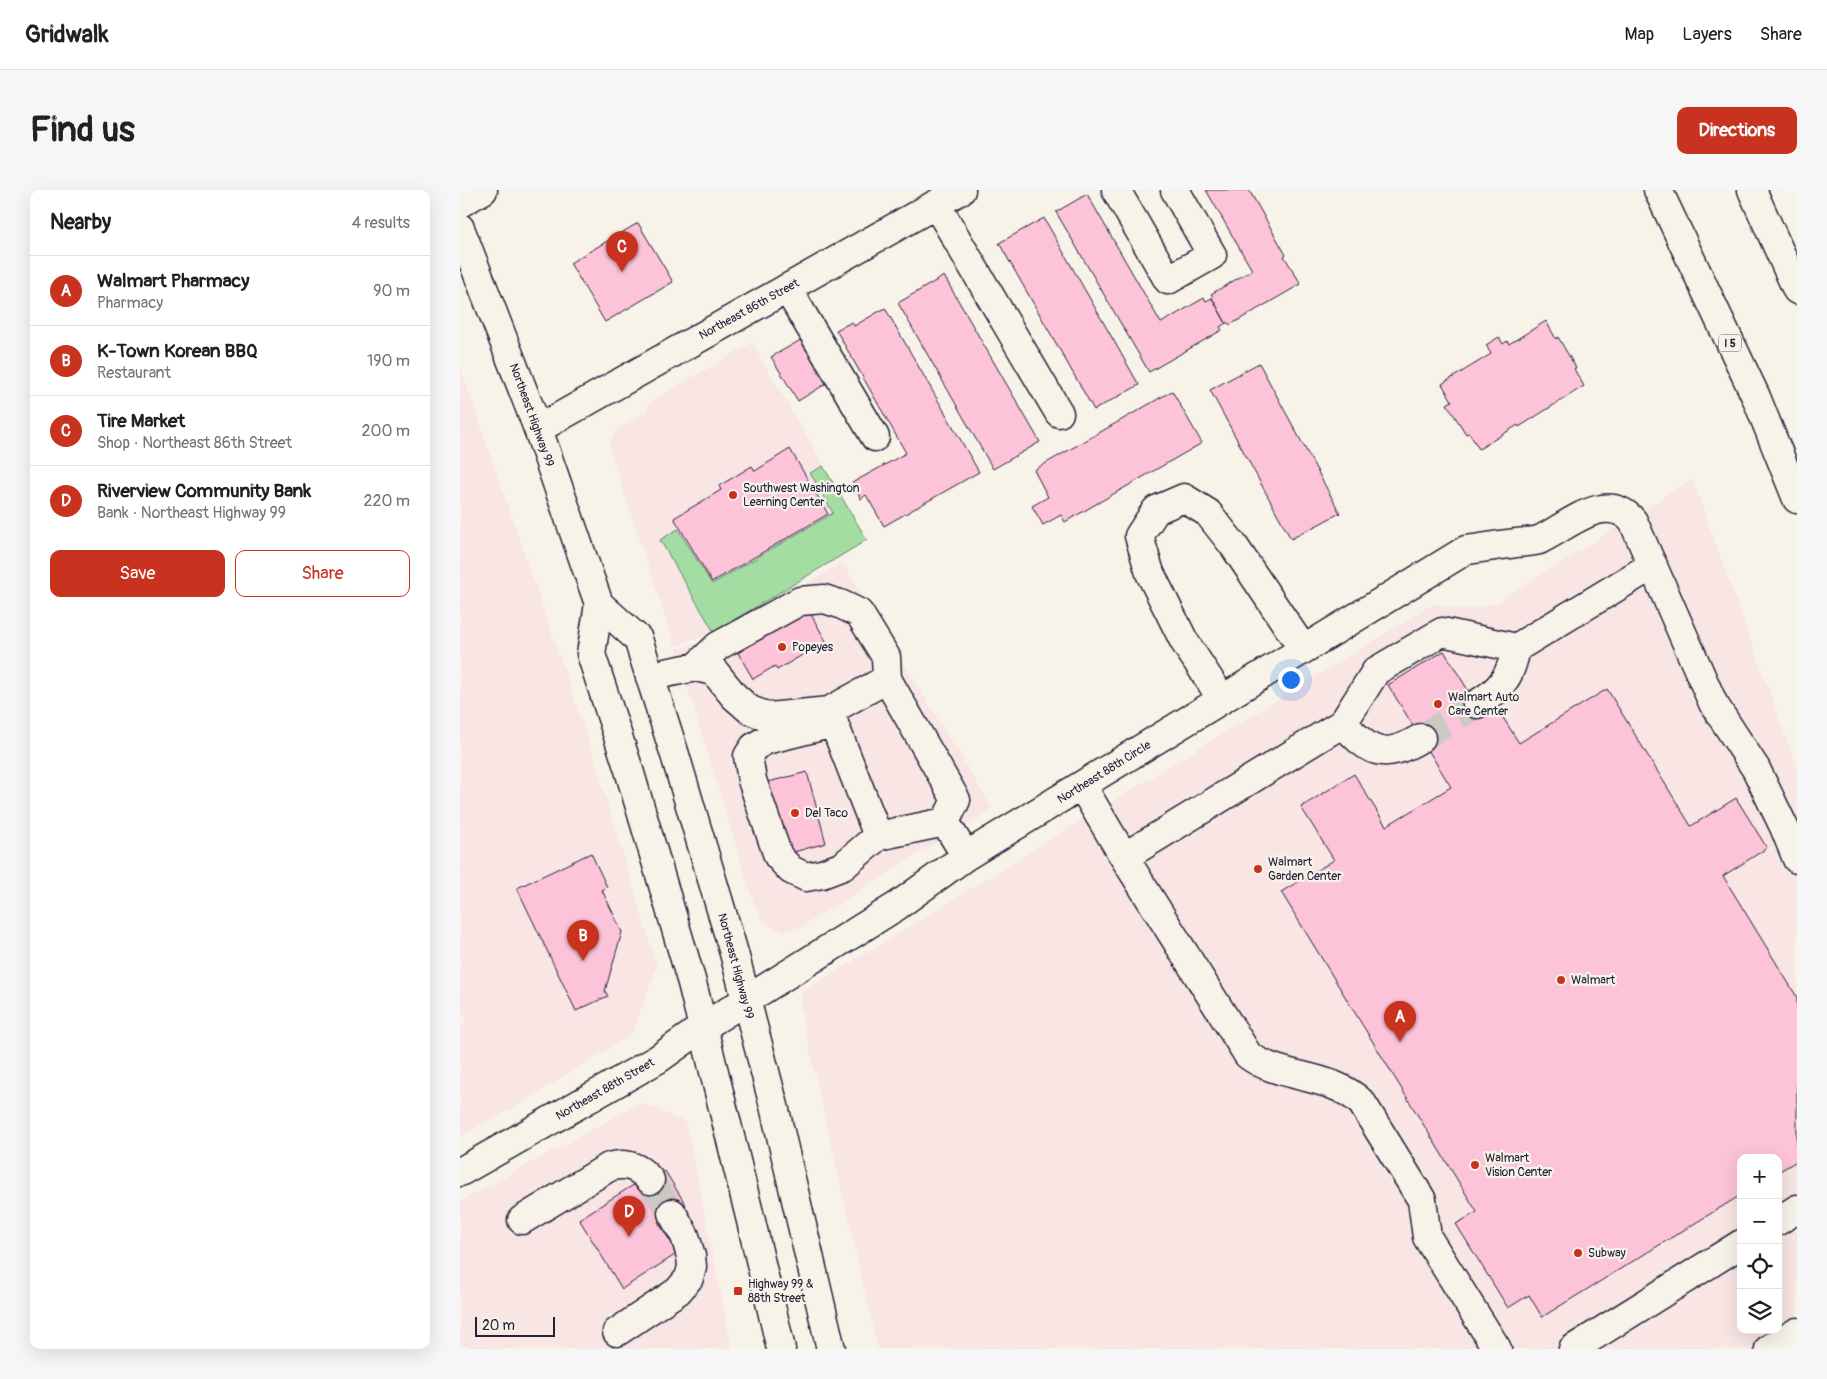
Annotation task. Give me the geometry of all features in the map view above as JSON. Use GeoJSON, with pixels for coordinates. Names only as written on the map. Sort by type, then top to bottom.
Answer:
{"type":"FeatureCollection","features":[{"type":"Feature","properties":{"kind":"main road"},"geometry":{"type":"LineString","coordinates":[[460,203],[483,190]]}},
{"type":"Feature","properties":{"kind":"main road","name":"Northeast 86th Street"},"geometry":{"type":"LineString","coordinates":[[538,428],[961,190]]}},
{"type":"Feature","properties":{"kind":"main road"},"geometry":{"type":"LineString","coordinates":[[1116,190],[1168,280],[1212,255],[1175,190]]}},
{"type":"Feature","properties":{"kind":"main road","name":"I 5"},"geometry":{"type":"LineString","coordinates":[[1658,190],[1756,397],[1797,499]]}},
{"type":"Feature","properties":{"kind":"main road"},"geometry":{"type":"LineString","coordinates":[[1752,190],[1797,290]]}},
{"type":"Feature","properties":{"kind":"main road"},"geometry":{"type":"LineString","coordinates":[[936,204],[1059,413]]}},
{"type":"Feature","properties":{"kind":"main road","name":"Northeast Highway 99"},"geometry":{"type":"LineString","coordinates":[[460,228],[538,428],[598,604],[591,654],[629,770],[703,1027],[781,1349]]}},
{"type":"Feature","properties":{"kind":"main road"},"geometry":{"type":"LineString","coordinates":[[787,288],[875,437]]}},
{"type":"Feature","properties":{"kind":"main road"},"geometry":{"type":"LineString","coordinates":[[1222,699],[1184,642],[1150,573],[1139,536],[1156,510],[1184,498],[1208,513],[1234,546],[1303,649]]}},
{"type":"Feature","properties":{"kind":"main road","name":"Northeast 88th Circle"},"geometry":{"type":"LineString","coordinates":[[746,1000],[897,906],[966,856],[1466,550],[1538,540],[1590,512],[1604,509],[1617,510],[1627,514],[1633,521],[1652,565]]}},
{"type":"Feature","properties":{"kind":"main road"},"geometry":{"type":"LineString","coordinates":[[1477,704],[1499,688],[1509,674],[1516,648],[1652,565],[1714,703],[1756,769],[1784,826],[1797,859]]}},
{"type":"Feature","properties":{"kind":"main road"},"geometry":{"type":"LineString","coordinates":[[696,667],[718,646],[800,601],[824,600],[840,604],[859,613],[886,657],[886,679],[956,800],[944,822],[878,836],[843,866],[822,874],[806,877],[791,870],[778,856],[752,780],[748,756],[754,747],[766,740],[832,717],[886,679]]}},
{"type":"Feature","properties":{"kind":"main road","name":"Northeast Highway 99"},"geometry":{"type":"LineString","coordinates":[[598,604],[638,639],[650,676],[698,830],[746,1000],[792,1181],[831,1349]]}},
{"type":"Feature","properties":{"kind":"main road"},"geometry":{"type":"LineString","coordinates":[[1124,857],[1343,723],[1376,671],[1442,632],[1516,648]]}},
{"type":"Feature","properties":{"kind":"main road"},"geometry":{"type":"LineString","coordinates":[[650,676],[696,667],[714,671],[734,696],[750,710],[769,717],[832,717]]}},
{"type":"Feature","properties":{"kind":"main road"},"geometry":{"type":"LineString","coordinates":[[832,717],[878,836]]}},
{"type":"Feature","properties":{"kind":"main road"},"geometry":{"type":"LineString","coordinates":[[1343,723],[1359,742],[1381,751],[1405,748],[1421,738]]}},
{"type":"Feature","properties":{"kind":"main road"},"geometry":{"type":"LineString","coordinates":[[1082,786],[1124,857],[1248,1055],[1267,1066],[1320,1080],[1340,1088],[1349,1092],[1362,1103],[1422,1200],[1427,1237],[1497,1349]]}},
{"type":"Feature","properties":{"kind":"main road"},"geometry":{"type":"LineString","coordinates":[[944,822],[966,856]]}},
{"type":"Feature","properties":{"kind":"main road","name":"Northeast 88th Street"},"geometry":{"type":"LineString","coordinates":[[460,1172],[658,1058],[746,1000]]}},
{"type":"Feature","properties":{"kind":"main road"},"geometry":{"type":"LineString","coordinates":[[522,1220],[601,1172],[618,1164],[637,1168],[650,1180]]}},
{"type":"Feature","properties":{"kind":"main road"},"geometry":{"type":"LineString","coordinates":[[1782,1218],[1797,1209]]}},
{"type":"Feature","properties":{"kind":"main road"},"geometry":{"type":"LineString","coordinates":[[617,1332],[678,1291],[689,1278],[692,1267],[691,1256],[684,1236],[672,1213]]}},
{"type":"Feature","properties":{"kind":"main road"},"geometry":{"type":"LineString","coordinates":[[1572,1349],[1737,1246]]}},
{"type":"Feature","properties":{"kind":"main road"},"geometry":{"type":"LineString","coordinates":[[1769,1349],[1797,1332]]}},
{"type":"Feature","properties":{"kind":"shaded area","name":"Southwest Washington Learning Center"},"geometry":{"type":"Polygon","coordinates":[[[752,343],[867,540],[714,632],[675,646],[610,450],[610,442],[618,429],[647,412],[648,403],[752,343]]]}},
{"type":"Feature","properties":{"kind":"shaded area"},"geometry":{"type":"Polygon","coordinates":[[[460,366],[591,748],[657,966],[632,1034],[513,1108],[460,1136],[460,1028],[467,1023],[460,1007],[460,366]]]}},
{"type":"Feature","properties":{"kind":"shaded area"},"geometry":{"type":"Polygon","coordinates":[[[1692,479],[1797,768],[1797,1349],[878,1349],[800,1007],[803,992],[1433,604],[1465,609],[1497,603],[1692,479]]]}},
{"type":"Feature","properties":{"kind":"shaded area"},"geometry":{"type":"Polygon","coordinates":[[[842,562],[992,808],[801,927],[785,931],[773,928],[763,920],[755,907],[676,650],[724,635],[842,562]]]}},
{"type":"Feature","properties":{"kind":"shaded area"},"geometry":{"type":"Polygon","coordinates":[[[641,1103],[686,1123],[732,1349],[460,1349],[460,1201],[641,1103]]]}},
{"type":"Feature","properties":{"kind":"green space"},"geometry":{"type":"Polygon","coordinates":[[[823,466],[867,540],[714,632],[660,540],[678,529],[712,584],[833,513],[810,473],[823,466]]]}},
{"type":"Feature","properties":{"kind":"building"},"geometry":{"type":"Polygon","coordinates":[[[1206,190],[1249,190],[1301,284],[1230,325],[1226,323],[1211,294],[1252,270],[1206,190]]]}},
{"type":"Feature","properties":{"kind":"building"},"geometry":{"type":"Polygon","coordinates":[[[1087,194],[1161,323],[1204,298],[1206,301],[1212,298],[1226,323],[1220,327],[1222,330],[1149,372],[1056,212],[1087,194]]]}},
{"type":"Feature","properties":{"kind":"building"},"geometry":{"type":"Polygon","coordinates":[[[1044,218],[1139,385],[1094,410],[999,243],[1044,218]]]}},
{"type":"Feature","properties":{"kind":"building"},"geometry":{"type":"Polygon","coordinates":[[[638,223],[673,282],[605,322],[570,263],[638,223]]]}},
{"type":"Feature","properties":{"kind":"building"},"geometry":{"type":"Polygon","coordinates":[[[944,276],[1040,442],[993,469],[898,303],[944,276]]]}},
{"type":"Feature","properties":{"kind":"building"},"geometry":{"type":"Polygon","coordinates":[[[885,308],[979,472],[884,526],[866,495],[861,499],[852,483],[906,453],[836,330],[852,322],[854,326],[885,308]]]}},
{"type":"Feature","properties":{"kind":"building"},"geometry":{"type":"Polygon","coordinates":[[[1546,321],[1556,339],[1558,337],[1584,386],[1519,427],[1518,425],[1479,449],[1469,433],[1466,434],[1447,404],[1452,401],[1442,384],[1491,354],[1486,345],[1499,337],[1503,344],[1507,341],[1509,344],[1546,321]]]}},
{"type":"Feature","properties":{"kind":"building"},"geometry":{"type":"Polygon","coordinates":[[[806,337],[832,380],[798,401],[771,357],[806,337]]]}},
{"type":"Feature","properties":{"kind":"building"},"geometry":{"type":"Polygon","coordinates":[[[1259,363],[1340,513],[1291,539],[1210,390],[1259,363]]]}},
{"type":"Feature","properties":{"kind":"building"},"geometry":{"type":"Polygon","coordinates":[[[1172,391],[1202,443],[1065,522],[1061,515],[1043,525],[1032,506],[1048,497],[1034,470],[1172,391]]]}},
{"type":"Feature","properties":{"kind":"building"},"geometry":{"type":"Polygon","coordinates":[[[790,449],[828,514],[712,582],[674,518],[721,490],[719,486],[752,466],[755,471],[790,449]]]}},
{"type":"Feature","properties":{"kind":"building","name":"Popeyes"},"geometry":{"type":"Polygon","coordinates":[[[809,611],[826,641],[777,670],[775,666],[753,679],[738,653],[757,641],[755,636],[773,626],[775,631],[809,611]]]}},
{"type":"Feature","properties":{"kind":"building","name":"Walmart"},"geometry":{"type":"Polygon","coordinates":[[[1444,651],[1484,716],[1497,708],[1519,743],[1607,689],[1691,826],[1736,798],[1767,848],[1723,876],[1797,997],[1797,1161],[1782,1170],[1782,1154],[1737,1154],[1737,1197],[1542,1317],[1529,1295],[1508,1308],[1456,1224],[1477,1212],[1281,892],[1334,860],[1301,807],[1354,774],[1386,826],[1451,787],[1388,685],[1444,651]]]}},
{"type":"Feature","properties":{"kind":"building","name":"Del Taco"},"geometry":{"type":"Polygon","coordinates":[[[807,772],[826,843],[783,855],[764,783],[807,772]]]}},
{"type":"Feature","properties":{"kind":"building"},"geometry":{"type":"Polygon","coordinates":[[[591,853],[607,887],[602,890],[622,932],[605,991],[608,996],[576,1011],[517,888],[591,853]]]}},
{"type":"Feature","properties":{"kind":"building"},"geometry":{"type":"Polygon","coordinates":[[[665,1171],[686,1205],[658,1222],[678,1253],[622,1289],[579,1219],[635,1184],[637,1188],[665,1171]]]}},
{"type":"Feature","properties":{"kind":"tunnel"},"geometry":{"type":"LineString","coordinates":[[1421,738],[1477,704]]}},
{"type":"Feature","properties":{"kind":"tunnel"},"geometry":{"type":"LineString","coordinates":[[650,1180],[672,1213]]}},
{"type":"Feature","properties":{"kind":"place","name":"Tire Market"},"geometry":{"type":"Point","coordinates":[622,272]}},
{"type":"Feature","properties":{"kind":"place","name":"Southwest Washington Learning Center"},"geometry":{"type":"Point","coordinates":[733,495]}},
{"type":"Feature","properties":{"kind":"place","name":"Popeyes"},"geometry":{"type":"Point","coordinates":[782,647]}},
{"type":"Feature","properties":{"kind":"place","name":"Walmart Auto Care Center"},"geometry":{"type":"Point","coordinates":[1438,704]}},
{"type":"Feature","properties":{"kind":"place","name":"Del Taco"},"geometry":{"type":"Point","coordinates":[795,813]}},
{"type":"Feature","properties":{"kind":"place","name":"Walmart Garden Center"},"geometry":{"type":"Point","coordinates":[1258,869]}},
{"type":"Feature","properties":{"kind":"place","name":"K-Town Korean BBQ"},"geometry":{"type":"Point","coordinates":[583,961]}},
{"type":"Feature","properties":{"kind":"place","name":"Walmart"},"geometry":{"type":"Point","coordinates":[1561,980]}},
{"type":"Feature","properties":{"kind":"place","name":"Walmart Pharmacy"},"geometry":{"type":"Point","coordinates":[1400,1042]}},
{"type":"Feature","properties":{"kind":"place","name":"Walmart Vision Center"},"geometry":{"type":"Point","coordinates":[1475,1165]}},
{"type":"Feature","properties":{"kind":"place","name":"Riverview Community Bank"},"geometry":{"type":"Point","coordinates":[629,1237]}},
{"type":"Feature","properties":{"kind":"place","name":"Subway"},"geometry":{"type":"Point","coordinates":[1578,1253]}},
{"type":"Feature","properties":{"kind":"place","name":"Highway 99 & 88th Street"},"geometry":{"type":"Point","coordinates":[738,1291]}}]}
